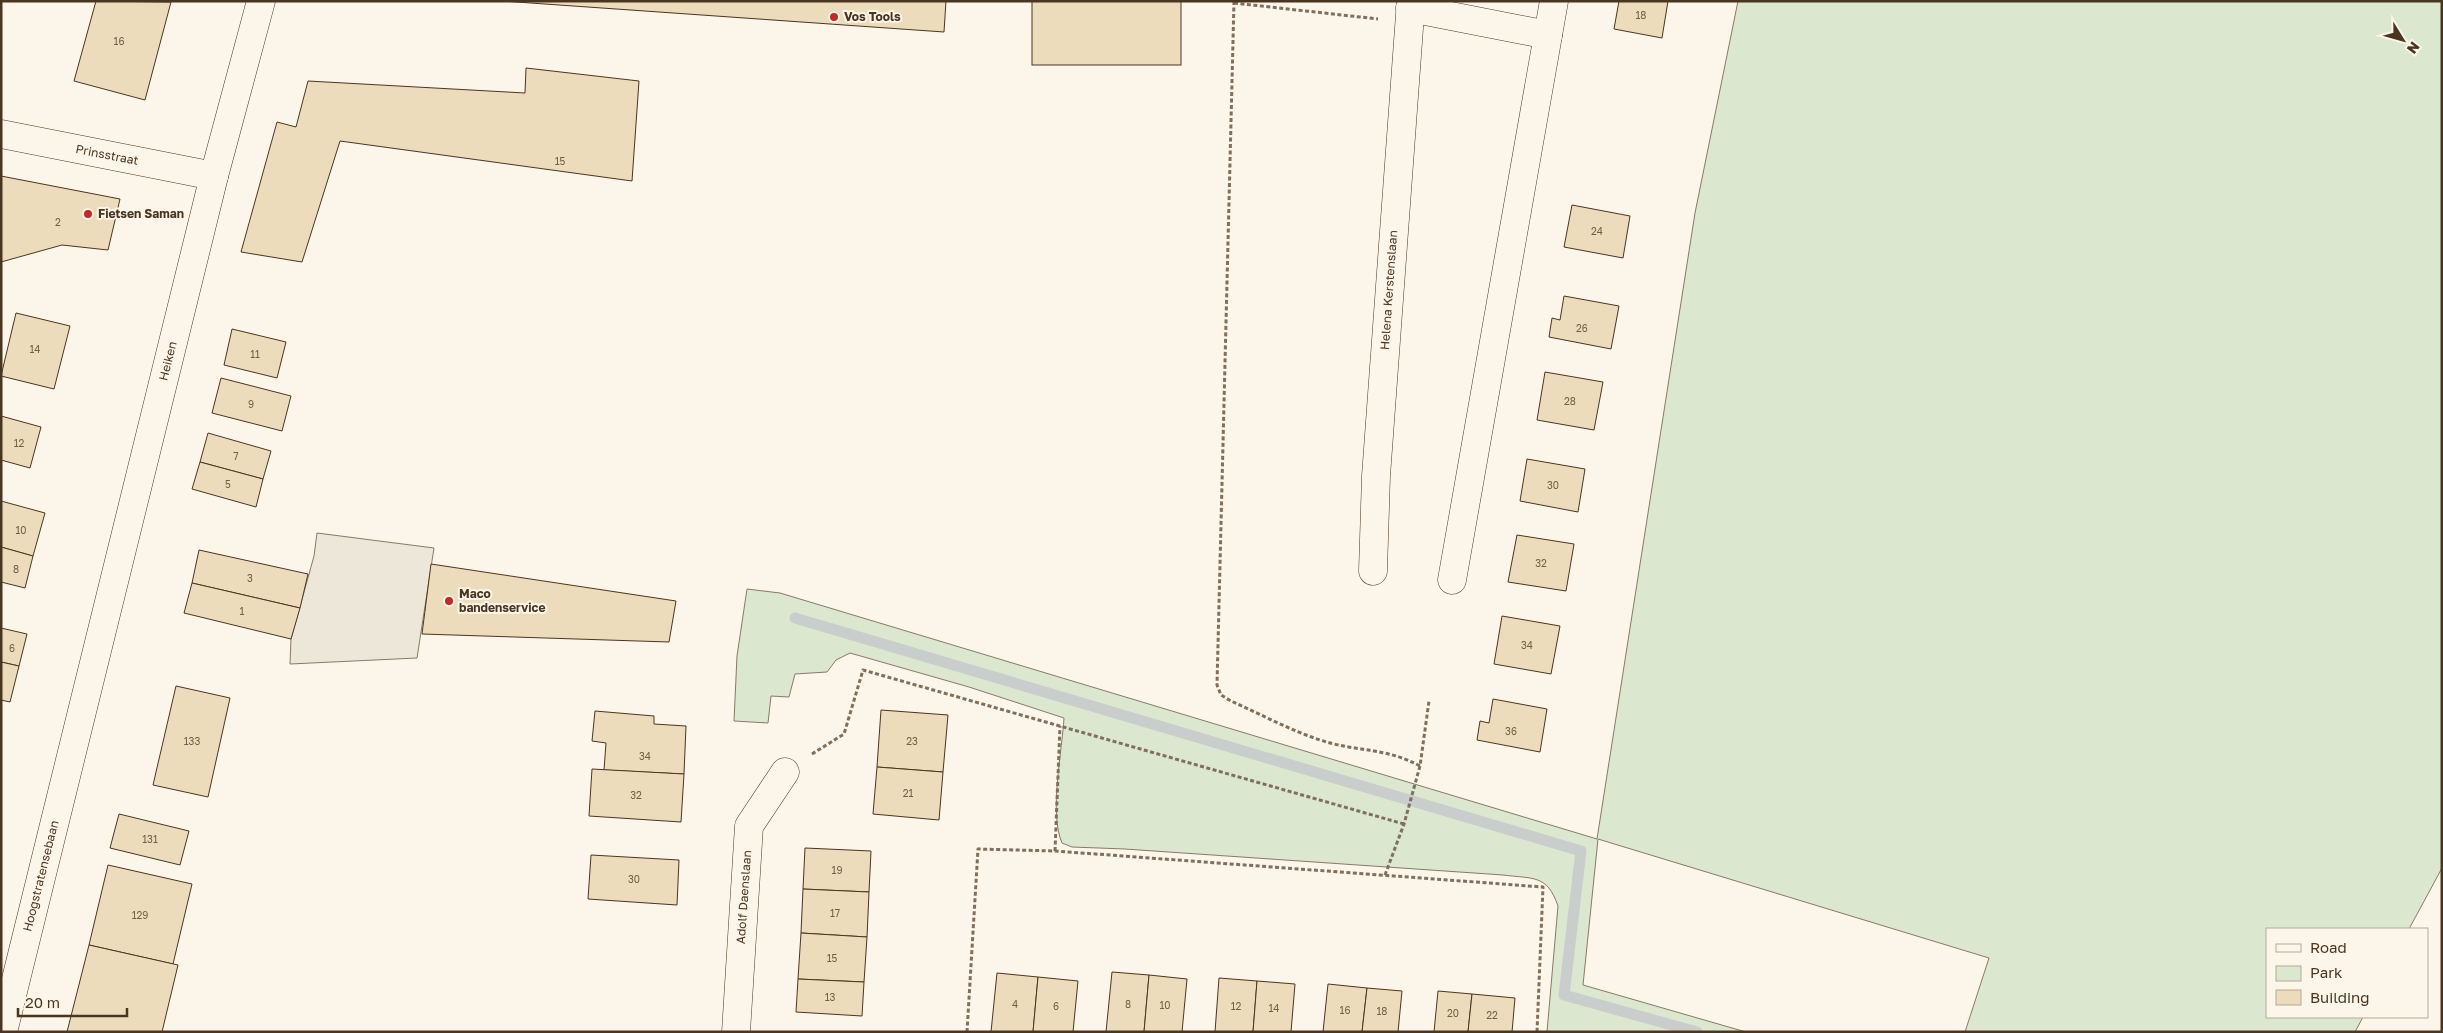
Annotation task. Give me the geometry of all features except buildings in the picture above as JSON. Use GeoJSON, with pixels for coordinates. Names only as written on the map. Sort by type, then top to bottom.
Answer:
{"type":"FeatureCollection","features":[{"type":"Feature","properties":{"kind":"street","name":"Heiken"},"geometry":{"type":"LineString","coordinates":[[80,721],[214,176],[261,1]]}},
{"type":"Feature","properties":{"kind":"street"},"geometry":{"type":"LineString","coordinates":[[1452,580],[1554,1]]}},
{"type":"Feature","properties":{"kind":"street"},"geometry":{"type":"LineString","coordinates":[[1410,11],[1548,35]]}},
{"type":"Feature","properties":{"kind":"street","name":"Helena Kerstenslaan"},"geometry":{"type":"LineString","coordinates":[[1373,571],[1376,476],[1410,11]]}},
{"type":"Feature","properties":{"kind":"street","name":"Prinsstraat"},"geometry":{"type":"LineString","coordinates":[[1,134],[214,176]]}},
{"type":"Feature","properties":{"kind":"street","name":"Hoogstratensebaan"},"geometry":{"type":"LineString","coordinates":[[3,1032],[80,721]]}},
{"type":"Feature","properties":{"kind":"street","name":"Adolf Daenslaan"},"geometry":{"type":"LineString","coordinates":[[736,1032],[749,826],[785,772]]}},
{"type":"Feature","properties":{"kind":"path"},"geometry":{"type":"LineString","coordinates":[[1410,11],[1234,2],[1217,685],[1221,695],[1231,701],[1318,740],[1342,746],[1387,752],[1403,757],[1420,766]]}},
{"type":"Feature","properties":{"kind":"path"},"geometry":{"type":"LineString","coordinates":[[785,772],[844,734],[862,670],[1404,824]]}},
{"type":"Feature","properties":{"kind":"path"},"geometry":{"type":"LineString","coordinates":[[1385,875],[1404,824],[1420,766],[1429,702]]}},
{"type":"Feature","properties":{"kind":"path"},"geometry":{"type":"LineString","coordinates":[[1056,851],[1060,726]]}},
{"type":"Feature","properties":{"kind":"path"},"geometry":{"type":"LineString","coordinates":[[967,1032],[978,849],[1056,851],[1543,887],[1537,1032]]}},
{"type":"Feature","properties":{"kind":"green space"},"geometry":{"type":"Polygon","coordinates":[[[1738,1],[2442,1],[2442,868],[2410,928],[2266,928],[2266,1018],[2362,1018],[2355,1032],[1965,1032],[1989,958],[1598,839],[1583,985],[1746,1032],[1547,1032],[1558,906],[1549,888],[1538,880],[1503,875],[1072,847],[1062,843],[1058,830],[1057,816],[1057,782],[1064,718],[969,687],[850,653],[836,660],[827,672],[795,674],[789,697],[771,696],[768,723],[734,721],[737,656],[747,589],[780,593],[1597,839],[1695,213],[1738,1]]]}},
{"type":"Feature","properties":{"kind":"shaded area"},"geometry":{"type":"Polygon","coordinates":[[[317,533],[434,548],[417,658],[290,664],[291,639],[314,556],[317,533]]]}},
{"type":"Feature","properties":{"kind":"waterway"},"geometry":{"type":"LineString","coordinates":[[795,618],[1581,851],[1564,995],[1697,1032]]}},
{"type":"Feature","properties":{"kind":"place","name":"Vos Tools"},"geometry":{"type":"Point","coordinates":[834,17]}},
{"type":"Feature","properties":{"kind":"place","name":"Fietsen Saman"},"geometry":{"type":"Point","coordinates":[88,214]}},
{"type":"Feature","properties":{"kind":"place","name":"Maco bandenservice"},"geometry":{"type":"Point","coordinates":[449,601]}}]}
